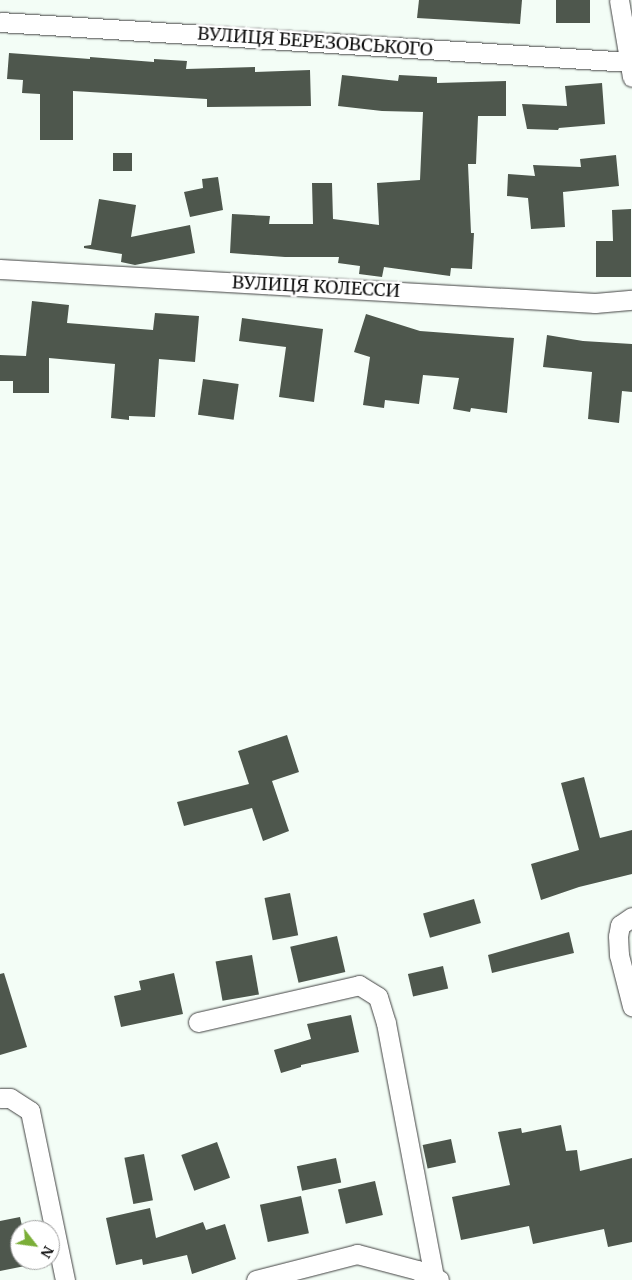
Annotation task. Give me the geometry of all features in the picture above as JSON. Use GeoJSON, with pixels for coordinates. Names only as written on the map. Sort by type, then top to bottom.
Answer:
{"type":"FeatureCollection","features":[{"type":"Feature","properties":{"kind":"street","name":"ВУЛИЦЯ БЕРЕЗОВСЬКОГО"},"geometry":{"type":"LineString","coordinates":[[0,22],[631,70],[619,0]]}},
{"type":"Feature","properties":{"kind":"street","name":"ВУЛИЦЯ КОЛЕССИ"},"geometry":{"type":"LineString","coordinates":[[0,269],[595,303],[632,300]]}},
{"type":"Feature","properties":{"kind":"street"},"geometry":{"type":"LineString","coordinates":[[632,917],[620,925],[618,936],[619,955],[632,1006]]}},
{"type":"Feature","properties":{"kind":"street"},"geometry":{"type":"LineString","coordinates":[[198,1022],[359,986],[378,996],[386,1023],[436,1279]]}},
{"type":"Feature","properties":{"kind":"street"},"geometry":{"type":"LineString","coordinates":[[0,1098],[10,1098],[30,1111],[65,1280]]}},
{"type":"Feature","properties":{"kind":"street"},"geometry":{"type":"LineString","coordinates":[[256,1280],[357,1254],[418,1270],[436,1279]]}},
{"type":"Feature","properties":{"kind":"building"},"geometry":{"type":"Polygon","coordinates":[[[419,0],[522,0],[520,24],[417,18],[419,0]]]}},
{"type":"Feature","properties":{"kind":"building"},"geometry":{"type":"Polygon","coordinates":[[[556,0],[590,0],[590,23],[556,23],[556,0]]]}},
{"type":"Feature","properties":{"kind":"building"},"geometry":{"type":"Polygon","coordinates":[[[9,53],[154,62],[154,59],[187,61],[186,69],[255,67],[255,72],[310,70],[311,106],[207,107],[207,99],[73,91],[73,140],[40,140],[40,94],[22,93],[23,80],[7,79],[9,53]]]}},
{"type":"Feature","properties":{"kind":"building"},"geometry":{"type":"Polygon","coordinates":[[[342,75],[398,81],[399,75],[437,77],[437,83],[506,81],[506,116],[478,116],[476,164],[468,164],[471,233],[474,233],[472,269],[451,268],[450,276],[384,267],[382,277],[359,274],[360,266],[338,263],[339,257],[285,257],[230,253],[232,214],[270,216],[269,224],[313,224],[312,183],[332,183],[333,219],[379,225],[377,183],[420,180],[423,112],[382,111],[338,106],[342,75]]]}},
{"type":"Feature","properties":{"kind":"building"},"geometry":{"type":"Polygon","coordinates":[[[602,83],[605,124],[559,128],[558,130],[527,129],[522,104],[567,106],[565,86],[602,83]]]}},
{"type":"Feature","properties":{"kind":"building"},"geometry":{"type":"Polygon","coordinates":[[[113,153],[132,153],[132,171],[113,171],[113,153]]]}},
{"type":"Feature","properties":{"kind":"building"},"geometry":{"type":"Polygon","coordinates":[[[616,155],[619,186],[563,192],[565,227],[531,229],[528,198],[507,196],[508,174],[535,176],[533,165],[581,167],[580,159],[616,155]]]}},
{"type":"Feature","properties":{"kind":"building"},"geometry":{"type":"Polygon","coordinates":[[[218,177],[223,210],[190,217],[184,192],[203,188],[202,179],[218,177]]]}},
{"type":"Feature","properties":{"kind":"building"},"geometry":{"type":"Polygon","coordinates":[[[99,199],[136,205],[131,237],[190,225],[195,253],[135,265],[121,262],[122,254],[84,248],[84,246],[91,245],[99,199]]]}},
{"type":"Feature","properties":{"kind":"building"},"geometry":{"type":"Polygon","coordinates":[[[631,209],[631,277],[596,277],[596,241],[613,241],[612,210],[631,209]]]}},
{"type":"Feature","properties":{"kind":"building"},"geometry":{"type":"Polygon","coordinates":[[[32,301],[69,305],[67,323],[153,330],[155,313],[199,316],[195,362],[159,359],[155,417],[129,416],[129,420],[111,418],[115,364],[49,358],[49,393],[13,393],[13,381],[0,381],[0,355],[26,356],[32,301]]]}},
{"type":"Feature","properties":{"kind":"building"},"geometry":{"type":"Polygon","coordinates":[[[366,314],[420,331],[514,338],[507,413],[471,408],[470,412],[453,409],[459,378],[423,375],[419,404],[385,400],[384,408],[363,405],[370,357],[354,352],[366,314]]]}},
{"type":"Feature","properties":{"kind":"building"},"geometry":{"type":"Polygon","coordinates":[[[242,318],[323,329],[314,402],[279,397],[286,347],[239,341],[242,318]]]}},
{"type":"Feature","properties":{"kind":"building"},"geometry":{"type":"Polygon","coordinates":[[[547,335],[583,341],[632,344],[632,392],[622,391],[619,423],[588,419],[592,372],[543,367],[547,335]]]}},
{"type":"Feature","properties":{"kind":"building"},"geometry":{"type":"Polygon","coordinates":[[[203,379],[239,384],[234,420],[198,415],[203,379]]]}},
{"type":"Feature","properties":{"kind":"building"},"geometry":{"type":"Polygon","coordinates":[[[287,735],[299,772],[272,781],[289,831],[263,841],[252,808],[184,826],[177,802],[249,784],[238,751],[287,735]]]}},
{"type":"Feature","properties":{"kind":"building"},"geometry":{"type":"Polygon","coordinates":[[[584,777],[600,838],[632,830],[632,874],[579,887],[541,900],[531,864],[579,850],[561,783],[584,777]]]}},
{"type":"Feature","properties":{"kind":"building"},"geometry":{"type":"Polygon","coordinates":[[[290,893],[298,935],[273,940],[264,898],[290,893]]]}},
{"type":"Feature","properties":{"kind":"building"},"geometry":{"type":"Polygon","coordinates":[[[474,899],[481,923],[430,938],[423,914],[474,899]]]}},
{"type":"Feature","properties":{"kind":"building"},"geometry":{"type":"Polygon","coordinates":[[[569,932],[574,953],[492,973],[488,955],[569,932]]]}},
{"type":"Feature","properties":{"kind":"building"},"geometry":{"type":"Polygon","coordinates":[[[337,936],[345,972],[299,983],[290,947],[337,936]]]}},
{"type":"Feature","properties":{"kind":"building"},"geometry":{"type":"Polygon","coordinates":[[[252,955],[259,994],[223,1001],[216,961],[252,955]]]}},
{"type":"Feature","properties":{"kind":"building"},"geometry":{"type":"Polygon","coordinates":[[[443,966],[448,988],[413,997],[408,974],[443,966]]]}},
{"type":"Feature","properties":{"kind":"building"},"geometry":{"type":"Polygon","coordinates":[[[4,973],[27,1047],[0,1055],[0,974],[4,973]]]}},
{"type":"Feature","properties":{"kind":"building"},"geometry":{"type":"Polygon","coordinates":[[[174,973],[183,1014],[121,1027],[114,996],[141,990],[139,981],[174,973]]]}},
{"type":"Feature","properties":{"kind":"building"},"geometry":{"type":"Polygon","coordinates":[[[351,1015],[359,1052],[301,1065],[301,1067],[281,1073],[274,1050],[311,1039],[307,1024],[351,1015]]]}},
{"type":"Feature","properties":{"kind":"building"},"geometry":{"type":"Polygon","coordinates":[[[561,1125],[566,1151],[577,1150],[580,1171],[632,1158],[632,1242],[608,1247],[604,1229],[533,1244],[529,1226],[461,1240],[452,1197],[510,1185],[498,1132],[521,1128],[522,1133],[561,1125]]]}},
{"type":"Feature","properties":{"kind":"building"},"geometry":{"type":"Polygon","coordinates":[[[451,1139],[456,1162],[428,1169],[423,1145],[451,1139]]]}},
{"type":"Feature","properties":{"kind":"building"},"geometry":{"type":"Polygon","coordinates":[[[217,1142],[230,1178],[194,1191],[181,1155],[217,1142]]]}},
{"type":"Feature","properties":{"kind":"building"},"geometry":{"type":"Polygon","coordinates":[[[144,1154],[153,1200],[133,1204],[124,1158],[144,1154]]]}},
{"type":"Feature","properties":{"kind":"building"},"geometry":{"type":"Polygon","coordinates":[[[336,1158],[341,1182],[302,1191],[297,1166],[336,1158]]]}},
{"type":"Feature","properties":{"kind":"building"},"geometry":{"type":"Polygon","coordinates":[[[375,1181],[383,1215],[346,1224],[338,1190],[375,1181]]]}},
{"type":"Feature","properties":{"kind":"building"},"geometry":{"type":"Polygon","coordinates":[[[301,1196],[309,1233],[268,1242],[260,1205],[301,1196]]]}},
{"type":"Feature","properties":{"kind":"building"},"geometry":{"type":"Polygon","coordinates":[[[150,1208],[156,1238],[203,1222],[206,1230],[225,1224],[236,1259],[192,1274],[187,1255],[143,1265],[142,1259],[116,1265],[106,1218],[150,1208]]]}},
{"type":"Feature","properties":{"kind":"building"},"geometry":{"type":"Polygon","coordinates":[[[20,1217],[21,1220],[10,1220],[10,1269],[0,1271],[0,1221],[20,1217]]]}}]}
